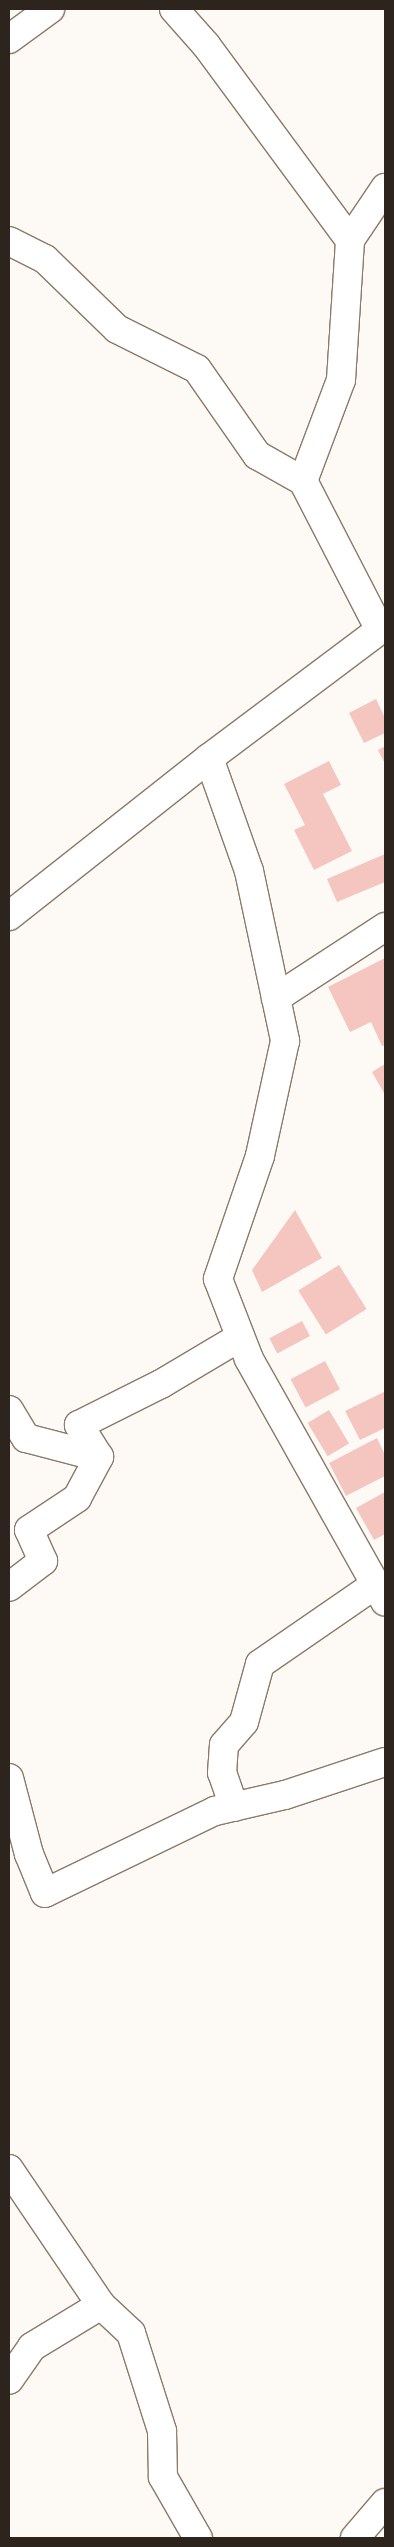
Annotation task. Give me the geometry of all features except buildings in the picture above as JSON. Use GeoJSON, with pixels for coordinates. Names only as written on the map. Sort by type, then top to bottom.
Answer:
{"type":"FeatureCollection","features":[{"type":"Feature","properties":{"kind":"street"},"geometry":{"type":"LineString","coordinates":[[9,39],[50,9]]}},
{"type":"Feature","properties":{"kind":"street"},"geometry":{"type":"LineString","coordinates":[[174,9],[206,45],[350,240]]}},
{"type":"Feature","properties":{"kind":"street"},"geometry":{"type":"LineString","coordinates":[[304,481],[341,380],[350,240],[385,188]]}},
{"type":"Feature","properties":{"kind":"street"},"geometry":{"type":"LineString","coordinates":[[9,240],[45,259],[117,329],[197,369],[257,455],[304,481],[382,628],[209,758],[9,916]]}},
{"type":"Feature","properties":{"kind":"street"},"geometry":{"type":"LineString","coordinates":[[209,758],[249,871],[285,1041],[260,1156],[218,1279],[249,1359],[381,1592],[260,1664],[244,1722],[224,1745],[222,1772],[234,1807]]}},
{"type":"Feature","properties":{"kind":"street"},"geometry":{"type":"LineString","coordinates":[[276,998],[385,927]]}},
{"type":"Feature","properties":{"kind":"street"},"geometry":{"type":"LineString","coordinates":[[99,1458],[79,1425],[161,1384],[240,1337]]}},
{"type":"Feature","properties":{"kind":"street"},"geometry":{"type":"LineString","coordinates":[[9,1410],[26,1438],[99,1458]]}},
{"type":"Feature","properties":{"kind":"street"},"geometry":{"type":"LineString","coordinates":[[9,1587],[43,1560],[28,1530],[77,1498],[99,1458]]}},
{"type":"Feature","properties":{"kind":"street"},"geometry":{"type":"LineString","coordinates":[[9,1778],[29,1854],[45,1893],[215,1811],[285,1795],[385,1762]]}},
{"type":"Feature","properties":{"kind":"street"},"geometry":{"type":"LineString","coordinates":[[9,2169],[101,2305],[131,2333],[162,2431],[163,2477],[198,2538]]}},
{"type":"Feature","properties":{"kind":"street"},"geometry":{"type":"LineString","coordinates":[[9,2380],[32,2347],[101,2305]]}},
{"type":"Feature","properties":{"kind":"street"},"geometry":{"type":"LineString","coordinates":[[355,2538],[385,2503]]}}]}
